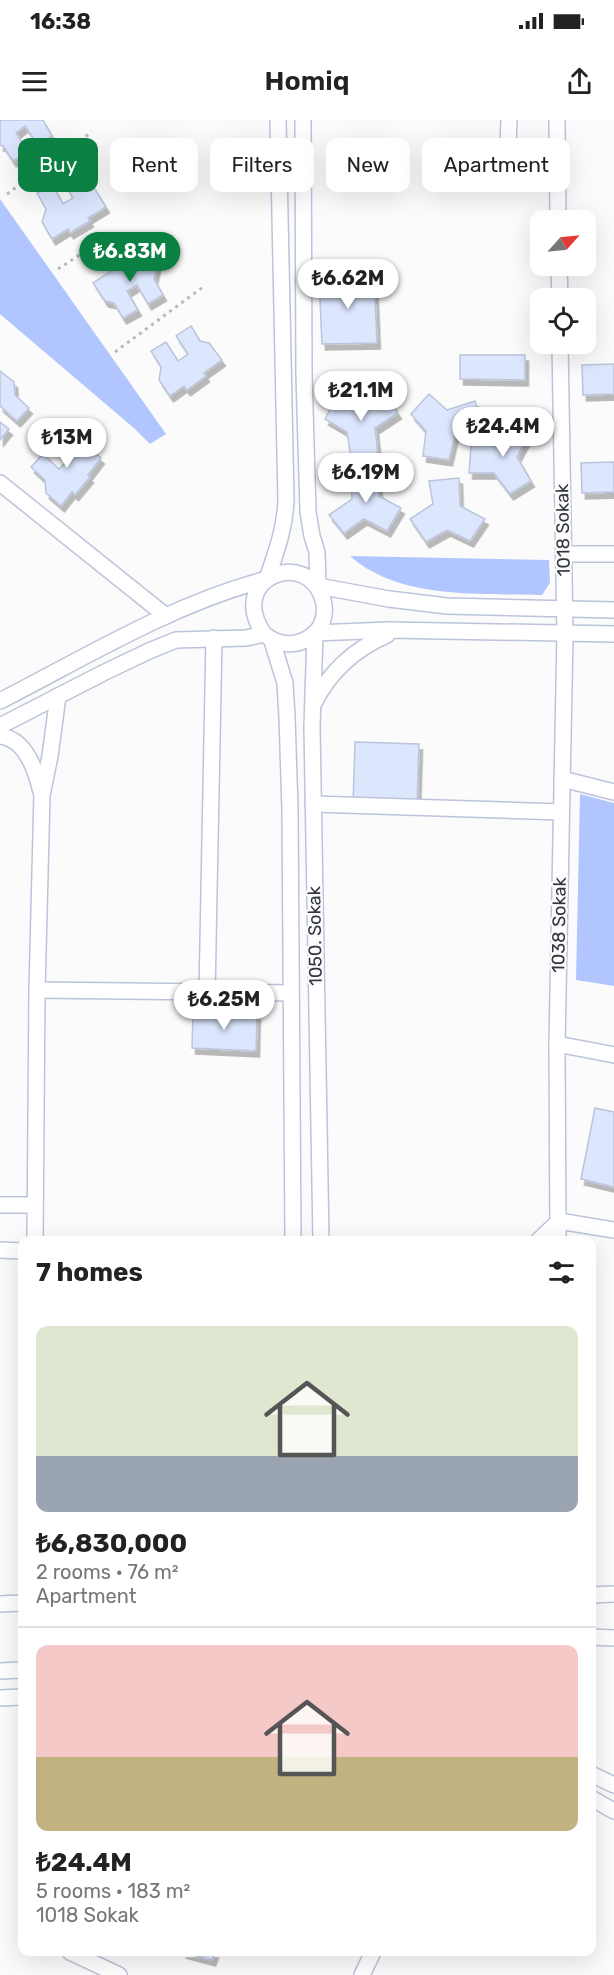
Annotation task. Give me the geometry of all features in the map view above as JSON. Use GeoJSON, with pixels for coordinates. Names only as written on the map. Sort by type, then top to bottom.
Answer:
{"type":"FeatureCollection","features":[{"type":"Feature","properties":{"kind":"street"},"geometry":{"type":"LineString","coordinates":[[268,638],[255,621],[253,610],[254,598],[267,579],[282,538],[285,522],[278,120]]}},
{"type":"Feature","properties":{"kind":"street"},"geometry":{"type":"LineString","coordinates":[[0,726],[149,651],[176,640],[268,638],[292,644],[303,642],[320,627],[325,604],[318,586],[318,552],[312,536],[308,512],[304,374],[303,120]]}},
{"type":"Feature","properties":{"kind":"street"},"geometry":{"type":"LineString","coordinates":[[508,138],[509,120]]}},
{"type":"Feature","properties":{"kind":"street"},"geometry":{"type":"LineString","coordinates":[[557,120],[558,210]]}},
{"type":"Feature","properties":{"kind":"street","name":"1018 Sokak"},"geometry":{"type":"LineString","coordinates":[[560,354],[564,609]]}},
{"type":"Feature","properties":{"kind":"street"},"geometry":{"type":"LineString","coordinates":[[0,483],[166,616]]}},
{"type":"Feature","properties":{"kind":"street"},"geometry":{"type":"LineString","coordinates":[[564,554],[614,554]]}},
{"type":"Feature","properties":{"kind":"street"},"geometry":{"type":"LineString","coordinates":[[0,701],[166,616],[213,596],[280,573],[292,572],[304,575],[318,586],[436,605],[614,609]]}},
{"type":"Feature","properties":{"kind":"street","name":"1038 Sokak"},"geometry":{"type":"LineString","coordinates":[[558,1236],[557,1044],[564,609]]}},
{"type":"Feature","properties":{"kind":"street"},"geometry":{"type":"LineString","coordinates":[[315,633],[397,630],[614,634]]}},
{"type":"Feature","properties":{"kind":"street"},"geometry":{"type":"LineString","coordinates":[[313,705],[341,664],[372,642],[397,630]]}},
{"type":"Feature","properties":{"kind":"street","name":"1050. Sokak"},"geometry":{"type":"LineString","coordinates":[[315,633],[313,804],[321,1236]]}},
{"type":"Feature","properties":{"kind":"street"},"geometry":{"type":"LineString","coordinates":[[207,993],[214,638]]}},
{"type":"Feature","properties":{"kind":"street","name":"1050. Sokak"},"geometry":{"type":"LineString","coordinates":[[268,638],[285,683],[287,717],[293,1236]]}},
{"type":"Feature","properties":{"kind":"street"},"geometry":{"type":"LineString","coordinates":[[35,1236],[37,990],[42,795],[50,756],[57,696]]}},
{"type":"Feature","properties":{"kind":"street"},"geometry":{"type":"LineString","coordinates":[[0,736],[7,737],[21,748],[31,761],[42,795]]}},
{"type":"Feature","properties":{"kind":"street"},"geometry":{"type":"LineString","coordinates":[[562,779],[614,792]]}},
{"type":"Feature","properties":{"kind":"street"},"geometry":{"type":"LineString","coordinates":[[313,804],[561,812]]}},
{"type":"Feature","properties":{"kind":"street"},"geometry":{"type":"LineString","coordinates":[[37,990],[291,993]]}},
{"type":"Feature","properties":{"kind":"street"},"geometry":{"type":"LineString","coordinates":[[557,1044],[614,1055]]}},
{"type":"Feature","properties":{"kind":"street"},"geometry":{"type":"LineString","coordinates":[[0,1205],[35,1205]]}},
{"type":"Feature","properties":{"kind":"street"},"geometry":{"type":"LineString","coordinates":[[542,1236],[558,1221],[614,1230]]}},
{"type":"Feature","properties":{"kind":"street"},"geometry":{"type":"LineString","coordinates":[[0,1250],[18,1251]]}},
{"type":"Feature","properties":{"kind":"street"},"geometry":{"type":"LineString","coordinates":[[596,1595],[614,1594]]}},
{"type":"Feature","properties":{"kind":"street"},"geometry":{"type":"LineString","coordinates":[[0,1605],[18,1603]]}},
{"type":"Feature","properties":{"kind":"street"},"geometry":{"type":"LineString","coordinates":[[596,1637],[614,1638]]}},
{"type":"Feature","properties":{"kind":"street"},"geometry":{"type":"LineString","coordinates":[[0,1671],[18,1670]]}},
{"type":"Feature","properties":{"kind":"street"},"geometry":{"type":"LineString","coordinates":[[0,1698],[18,1697]]}},
{"type":"Feature","properties":{"kind":"street"},"geometry":{"type":"LineString","coordinates":[[596,1776],[614,1785]]}},
{"type":"Feature","properties":{"kind":"street"},"geometry":{"type":"LineString","coordinates":[[596,1801],[614,1811]]}},
{"type":"Feature","properties":{"kind":"street"},"geometry":{"type":"LineString","coordinates":[[79,1956],[119,1975]]}},
{"type":"Feature","properties":{"kind":"street"},"geometry":{"type":"LineString","coordinates":[[362,1975],[371,1956]]}},
{"type":"Feature","properties":{"kind":"path"},"geometry":{"type":"LineString","coordinates":[[8,194],[92,132]]}},
{"type":"Feature","properties":{"kind":"path"},"geometry":{"type":"LineString","coordinates":[[58,269],[104,239]]}},
{"type":"Feature","properties":{"kind":"path"},"geometry":{"type":"LineString","coordinates":[[115,352],[203,286]]}},
{"type":"Feature","properties":{"kind":"shaded area"},"geometry":{"type":"Polygon","coordinates":[[[0,199],[166,434],[150,444],[0,314],[0,199]]]}},
{"type":"Feature","properties":{"kind":"shaded area"},"geometry":{"type":"Polygon","coordinates":[[[350,556],[549,560],[550,583],[542,595],[442,591],[392,580],[370,570],[350,556]]]}},
{"type":"Feature","properties":{"kind":"shaded area"},"geometry":{"type":"Polygon","coordinates":[[[580,794],[614,803],[614,986],[576,980],[580,794]]]}},
{"type":"Feature","properties":{"kind":"building"},"geometry":{"type":"Polygon","coordinates":[[[0,120],[43,120],[52,136],[33,138],[25,126],[16,133],[19,138],[18,158],[13,161],[0,145],[0,120]]]}},
{"type":"Feature","properties":{"kind":"building"},"geometry":{"type":"Polygon","coordinates":[[[56,192],[63,204],[73,198],[70,192],[97,192],[106,207],[88,218],[90,221],[70,233],[68,229],[52,239],[42,222],[46,209],[37,193],[56,192]]]}},
{"type":"Feature","properties":{"kind":"building"},"geometry":{"type":"Polygon","coordinates":[[[146,249],[157,266],[154,279],[163,295],[148,304],[137,285],[127,291],[138,310],[123,318],[114,303],[105,301],[93,283],[111,271],[110,268],[129,256],[131,259],[146,249]]]}},
{"type":"Feature","properties":{"kind":"building"},"geometry":{"type":"Polygon","coordinates":[[[374,276],[377,343],[322,344],[319,278],[374,276]]]}},
{"type":"Feature","properties":{"kind":"building"},"geometry":{"type":"Polygon","coordinates":[[[191,326],[200,341],[209,343],[222,360],[204,373],[206,376],[187,390],[184,386],[170,396],[159,380],[161,367],[151,351],[166,342],[178,361],[188,354],[176,336],[191,326]]]}},
{"type":"Feature","properties":{"kind":"building"},"geometry":{"type":"Polygon","coordinates":[[[460,355],[525,355],[525,380],[460,379],[460,355]]]}},
{"type":"Feature","properties":{"kind":"building"},"geometry":{"type":"Polygon","coordinates":[[[614,364],[614,394],[583,395],[582,365],[614,364]]]}},
{"type":"Feature","properties":{"kind":"building"},"geometry":{"type":"Polygon","coordinates":[[[0,371],[14,382],[15,395],[29,408],[17,421],[0,406],[0,371]]]}},
{"type":"Feature","properties":{"kind":"building"},"geometry":{"type":"Polygon","coordinates":[[[339,392],[365,406],[385,393],[398,413],[375,428],[378,455],[351,458],[347,432],[325,419],[339,392]]]}},
{"type":"Feature","properties":{"kind":"building"},"geometry":{"type":"Polygon","coordinates":[[[429,394],[447,410],[475,401],[482,426],[455,435],[449,460],[423,456],[426,431],[411,414],[429,394]]]}},
{"type":"Feature","properties":{"kind":"building"},"geometry":{"type":"Polygon","coordinates":[[[508,421],[530,432],[517,457],[531,481],[510,494],[494,473],[469,473],[471,446],[497,444],[508,421]]]}},
{"type":"Feature","properties":{"kind":"building"},"geometry":{"type":"Polygon","coordinates":[[[0,422],[9,429],[0,440],[0,422]]]}},
{"type":"Feature","properties":{"kind":"building"},"geometry":{"type":"Polygon","coordinates":[[[63,433],[76,445],[85,444],[101,458],[88,475],[90,477],[75,495],[72,492],[61,506],[46,493],[45,480],[31,467],[43,454],[59,469],[67,461],[51,446],[63,433]]]}},
{"type":"Feature","properties":{"kind":"building"},"geometry":{"type":"Polygon","coordinates":[[[614,462],[614,492],[582,493],[581,463],[614,462]]]}},
{"type":"Feature","properties":{"kind":"building"},"geometry":{"type":"Polygon","coordinates":[[[378,469],[379,496],[401,508],[387,531],[364,519],[344,533],[329,515],[352,499],[351,472],[378,469]]]}},
{"type":"Feature","properties":{"kind":"building"},"geometry":{"type":"Polygon","coordinates":[[[459,478],[460,506],[485,519],[470,541],[447,530],[426,542],[410,519],[433,504],[429,481],[459,478]]]}},
{"type":"Feature","properties":{"kind":"building"},"geometry":{"type":"Polygon","coordinates":[[[355,742],[419,744],[417,806],[353,804],[355,742]]]}},
{"type":"Feature","properties":{"kind":"building"},"geometry":{"type":"Polygon","coordinates":[[[193,1011],[257,1014],[256,1051],[192,1048],[193,1011]]]}},
{"type":"Feature","properties":{"kind":"building"},"geometry":{"type":"Polygon","coordinates":[[[595,1108],[614,1112],[614,1187],[581,1179],[595,1108]]]}},
{"type":"Feature","properties":{"kind":"building"},"geometry":{"type":"Polygon","coordinates":[[[197,1956],[214,1956],[212,1960],[197,1956]]]}}]}
